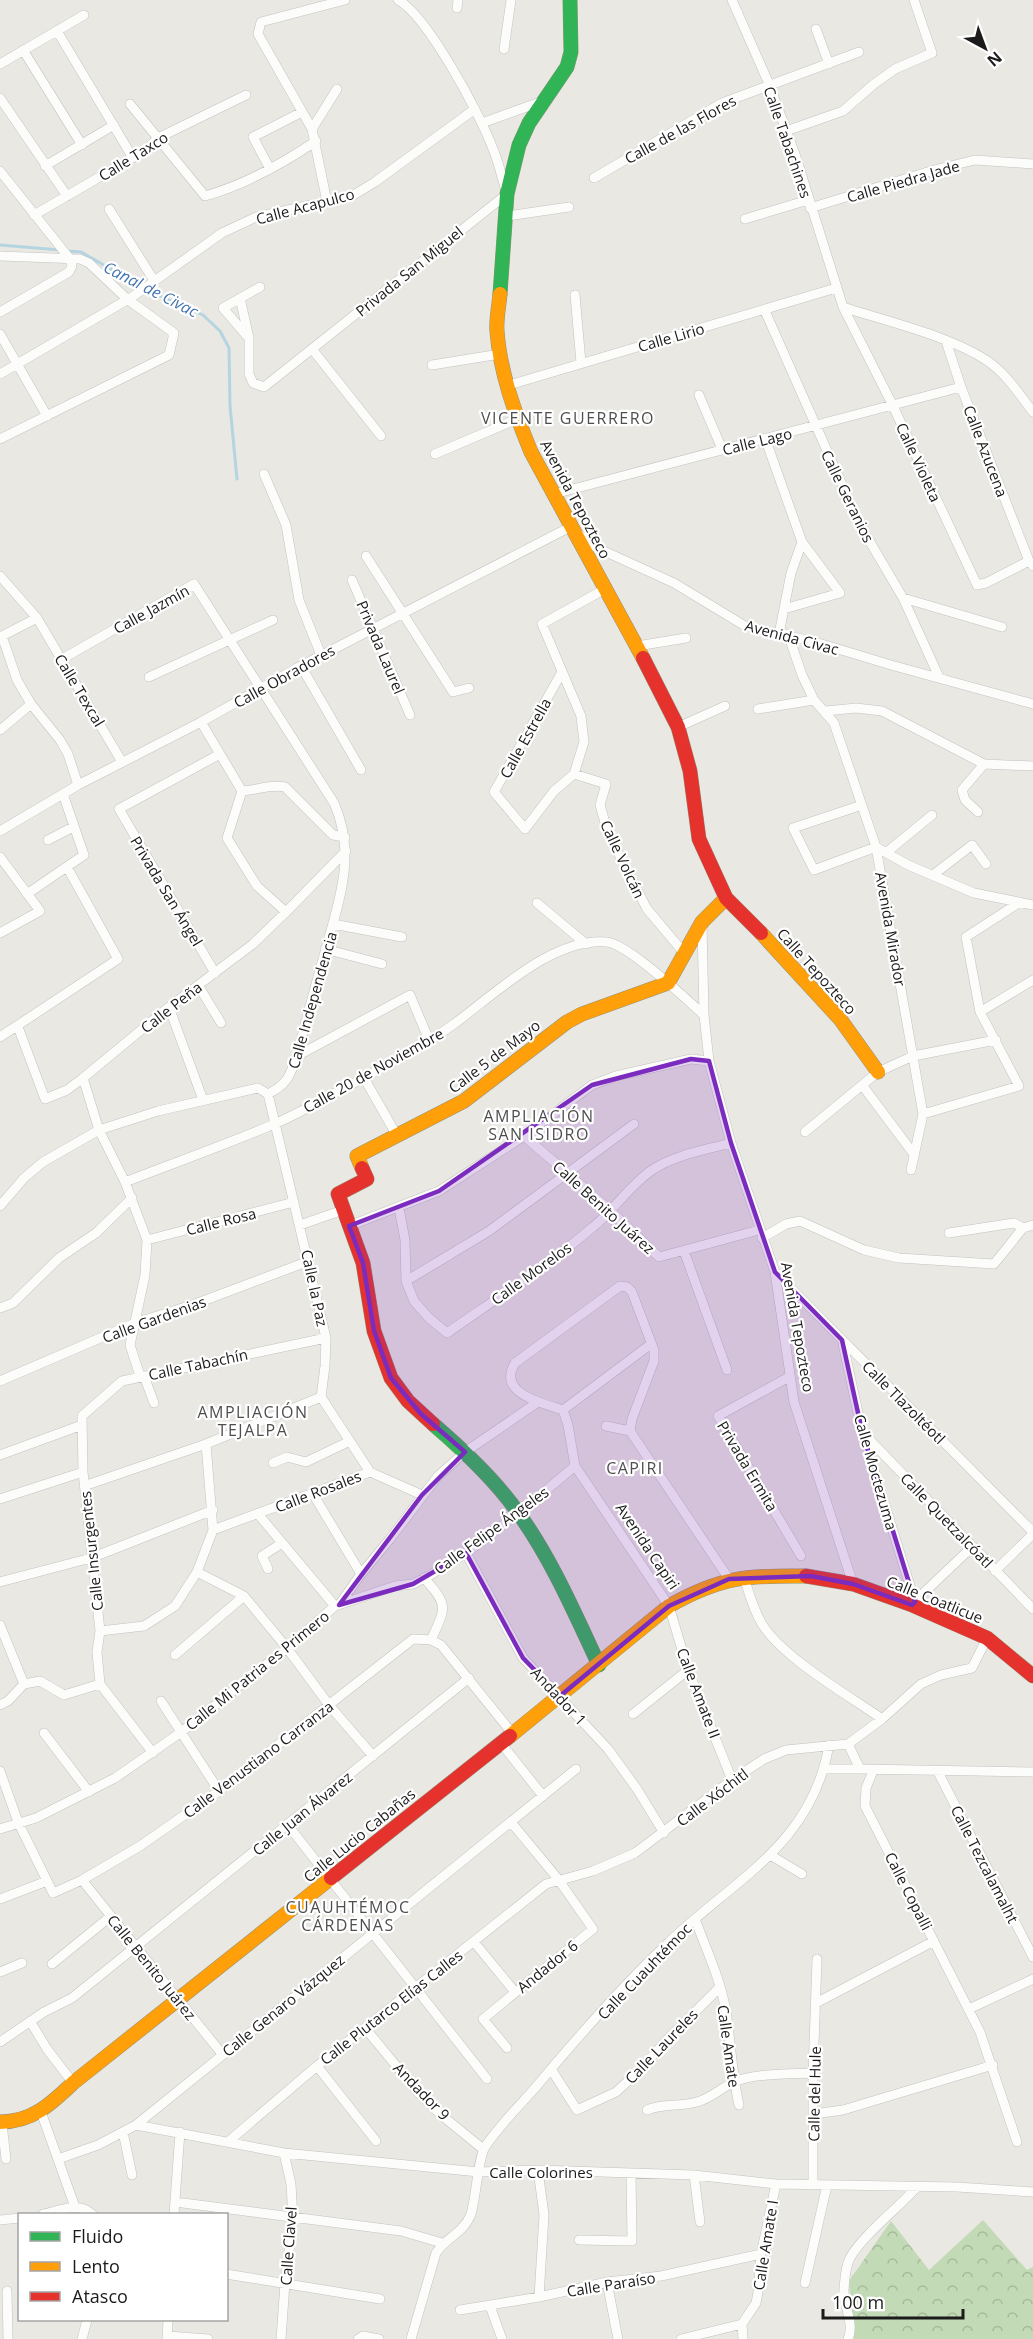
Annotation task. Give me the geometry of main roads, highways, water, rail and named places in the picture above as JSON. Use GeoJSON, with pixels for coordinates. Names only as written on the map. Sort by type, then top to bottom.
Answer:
{"type":"FeatureCollection","features":[{"type":"Feature","properties":{"kind":"waterway","name":"Canal de Civac"},"geometry":{"type":"LineString","coordinates":[[0,245],[60,250]]}},
{"type":"Feature","properties":{"kind":"waterway","name":"Canal de Civac"},"geometry":{"type":"LineString","coordinates":[[67,251],[81,252],[151,292],[203,315],[220,331],[229,348],[230,406],[237,479]]}},
{"type":"Feature","properties":{"kind":"district","name":"VICENTE GUERRERO"},"geometry":{"type":"Point","coordinates":[568,418]}},
{"type":"Feature","properties":{"kind":"district","name":"AMPLIACIÓN SAN ISIDRO"},"geometry":{"type":"Point","coordinates":[539,1125]}},
{"type":"Feature","properties":{"kind":"district","name":"AMPLIACIÓN TEJALPA"},"geometry":{"type":"Point","coordinates":[253,1421]}},
{"type":"Feature","properties":{"kind":"district","name":"CAPIRI"},"geometry":{"type":"Point","coordinates":[635,1468]}},
{"type":"Feature","properties":{"kind":"district","name":"CUAUHTÉMOC CÁRDENAS"},"geometry":{"type":"Point","coordinates":[348,1916]}}]}
